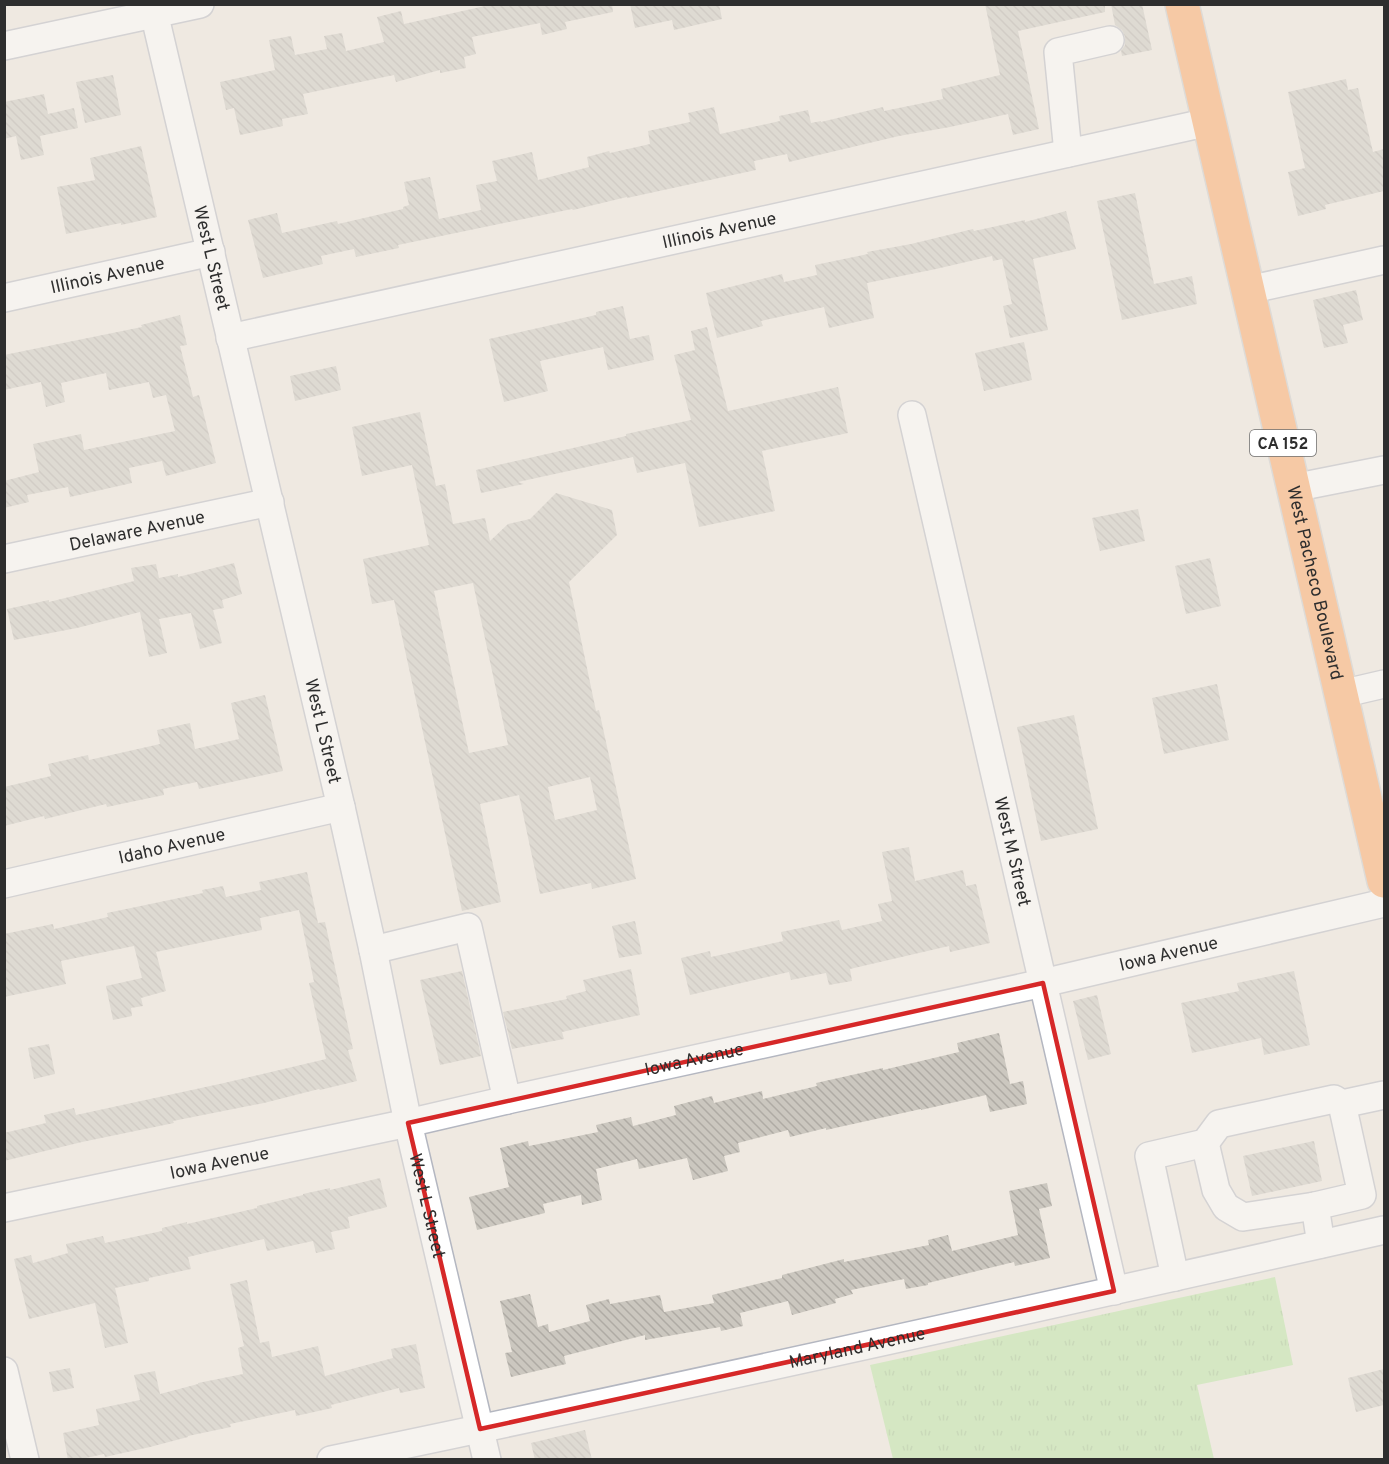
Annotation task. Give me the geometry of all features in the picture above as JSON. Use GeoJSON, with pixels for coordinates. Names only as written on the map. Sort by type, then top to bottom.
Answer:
{"type":"FeatureCollection","features":[{"type":"Feature","properties":{"kind":"highway","name":"West Pacheco Boulevard"},"geometry":{"type":"LineString","coordinates":[[1182,4],[1384,881]]}},
{"type":"Feature","properties":{"kind":"street"},"geometry":{"type":"LineString","coordinates":[[4,46],[153,10],[200,4]]}},
{"type":"Feature","properties":{"kind":"street","name":"West L Street"},"geometry":{"type":"LineString","coordinates":[[153,10],[341,807],[408,1123],[487,1460]]}},
{"type":"Feature","properties":{"kind":"street"},"geometry":{"type":"LineString","coordinates":[[1068,153],[1058,52],[1110,40]]}},
{"type":"Feature","properties":{"kind":"street","name":"Illinois Avenue"},"geometry":{"type":"LineString","coordinates":[[230,338],[1209,122]]}},
{"type":"Feature","properties":{"kind":"street","name":"Illinois Avenue"},"geometry":{"type":"LineString","coordinates":[[4,298],[211,252]]}},
{"type":"Feature","properties":{"kind":"street"},"geometry":{"type":"LineString","coordinates":[[1248,290],[1384,260]]}},
{"type":"Feature","properties":{"kind":"street","name":"West M Street"},"geometry":{"type":"LineString","coordinates":[[912,415],[1114,1291]]}},
{"type":"Feature","properties":{"kind":"street"},"geometry":{"type":"LineString","coordinates":[[1293,488],[1384,470]]}},
{"type":"Feature","properties":{"kind":"street","name":"Delaware Avenue"},"geometry":{"type":"LineString","coordinates":[[4,560],[270,502]]}},
{"type":"Feature","properties":{"kind":"street"},"geometry":{"type":"LineString","coordinates":[[1341,694],[1384,684]]}},
{"type":"Feature","properties":{"kind":"street","name":"Idaho Avenue"},"geometry":{"type":"LineString","coordinates":[[4,884],[341,807]]}},
{"type":"Feature","properties":{"kind":"street","name":"Iowa Avenue"},"geometry":{"type":"LineString","coordinates":[[4,1208],[408,1123],[1043,983],[1384,903]]}},
{"type":"Feature","properties":{"kind":"street"},"geometry":{"type":"LineString","coordinates":[[373,950],[468,927],[507,1100]]}},
{"type":"Feature","properties":{"kind":"street"},"geometry":{"type":"LineString","coordinates":[[1175,1277],[1149,1156],[1204,1143],[1219,1124],[1334,1099],[1342,1104],[1384,1095]]}},
{"type":"Feature","properties":{"kind":"street"},"geometry":{"type":"LineString","coordinates":[[1204,1143],[1216,1190],[1226,1207],[1243,1217],[1362,1195],[1342,1104]]}},
{"type":"Feature","properties":{"kind":"street"},"geometry":{"type":"LineString","coordinates":[[1312,1206],[1322,1244]]}},
{"type":"Feature","properties":{"kind":"street","name":"Maryland Avenue"},"geometry":{"type":"LineString","coordinates":[[331,1460],[1114,1291],[1384,1230]]}},
{"type":"Feature","properties":{"kind":"street"},"geometry":{"type":"LineString","coordinates":[[4,1371],[25,1460]]}},
{"type":"Feature","properties":{"kind":"highlighted area"},"geometry":{"type":"Polygon","coordinates":[[[1043,983],[1114,1291],[480,1429],[408,1123],[1043,983]]]}},
{"type":"Feature","properties":{"kind":"green space"},"geometry":{"type":"Polygon","coordinates":[[[1275,1277],[1293,1365],[1197,1385],[1214,1459],[893,1459],[870,1365],[1275,1277]]]}},
{"type":"Feature","properties":{"kind":"building"},"geometry":{"type":"Polygon","coordinates":[[[494,4],[612,4],[613,12],[565,22],[567,29],[542,35],[540,23],[472,37],[476,54],[464,57],[466,68],[440,73],[440,70],[396,82],[394,75],[303,94],[308,114],[282,119],[283,126],[240,135],[234,108],[226,110],[220,82],[275,70],[269,40],[291,36],[295,55],[327,49],[324,36],[342,33],[346,51],[384,42],[377,17],[401,11],[404,24],[494,4]]]}},
{"type":"Feature","properties":{"kind":"building"},"geometry":{"type":"Polygon","coordinates":[[[630,4],[719,4],[722,19],[674,30],[672,20],[635,28],[630,4]]]}},
{"type":"Feature","properties":{"kind":"building"},"geometry":{"type":"Polygon","coordinates":[[[985,4],[1105,4],[1105,12],[1018,31],[1039,129],[1013,135],[1008,114],[899,136],[789,162],[787,154],[754,161],[756,170],[398,245],[399,248],[356,257],[354,249],[321,256],[323,264],[263,278],[248,220],[277,213],[282,233],[337,221],[338,224],[403,209],[409,205],[404,182],[430,177],[439,219],[481,210],[476,185],[497,181],[492,161],[532,152],[538,180],[589,167],[587,157],[650,144],[648,131],[690,122],[688,113],[714,107],[720,134],[780,121],[779,116],[808,110],[811,123],[883,107],[884,111],[943,99],[941,89],[1000,75],[985,4]]]}},
{"type":"Feature","properties":{"kind":"building"},"geometry":{"type":"Polygon","coordinates":[[[1111,4],[1142,4],[1152,50],[1122,56],[1125,37],[1122,30],[1115,25],[1111,4]]]}},
{"type":"Feature","properties":{"kind":"building"},"geometry":{"type":"Polygon","coordinates":[[[113,75],[121,115],[85,123],[76,82],[113,75]]]}},
{"type":"Feature","properties":{"kind":"building"},"geometry":{"type":"Polygon","coordinates":[[[1346,79],[1348,90],[1358,88],[1373,152],[1384,149],[1384,191],[1325,205],[1326,209],[1298,216],[1288,172],[1305,168],[1288,92],[1346,79]]]}},
{"type":"Feature","properties":{"kind":"building"},"geometry":{"type":"Polygon","coordinates":[[[44,94],[48,114],[74,108],[78,128],[40,136],[44,155],[21,160],[16,136],[4,139],[4,102],[44,94]]]}},
{"type":"Feature","properties":{"kind":"building"},"geometry":{"type":"Polygon","coordinates":[[[141,146],[157,217],[66,234],[57,187],[95,180],[90,158],[141,146]]]}},
{"type":"Feature","properties":{"kind":"building"},"geometry":{"type":"Polygon","coordinates":[[[1135,193],[1154,284],[1192,276],[1197,304],[1122,320],[1097,201],[1135,193]]]}},
{"type":"Feature","properties":{"kind":"building"},"geometry":{"type":"Polygon","coordinates":[[[1066,211],[1076,249],[1033,259],[1048,330],[1010,338],[1003,306],[1012,304],[1002,259],[993,261],[992,256],[867,283],[874,318],[829,328],[824,307],[761,321],[763,326],[717,338],[706,293],[782,274],[784,282],[817,275],[815,265],[973,229],[974,231],[1025,220],[1025,222],[1066,211]]]}},
{"type":"Feature","properties":{"kind":"building"},"geometry":{"type":"Polygon","coordinates":[[[1356,290],[1363,320],[1343,325],[1348,343],[1324,348],[1313,300],[1356,290]]]}},
{"type":"Feature","properties":{"kind":"building"},"geometry":{"type":"Polygon","coordinates":[[[623,306],[630,339],[649,335],[654,360],[608,370],[603,347],[540,361],[548,391],[504,402],[489,339],[596,315],[596,312],[623,306]]]}},
{"type":"Feature","properties":{"kind":"building"},"geometry":{"type":"Polygon","coordinates":[[[180,315],[187,345],[180,346],[193,397],[199,395],[216,463],[166,476],[162,461],[129,468],[132,483],[70,497],[68,487],[27,495],[29,502],[4,508],[4,481],[39,472],[33,444],[81,434],[84,450],[175,431],[166,395],[153,398],[149,382],[109,390],[106,373],[61,383],[65,402],[46,407],[41,382],[4,390],[4,355],[142,327],[141,325],[180,315]]]}},
{"type":"Feature","properties":{"kind":"building"},"geometry":{"type":"Polygon","coordinates":[[[707,327],[728,411],[838,387],[848,433],[762,451],[775,511],[699,527],[685,463],[637,473],[633,457],[518,482],[524,484],[481,493],[476,470],[691,420],[674,355],[695,350],[691,331],[707,327]]]}},
{"type":"Feature","properties":{"kind":"building"},"geometry":{"type":"Polygon","coordinates":[[[1024,342],[1032,380],[984,391],[975,353],[1024,342]]]}},
{"type":"Feature","properties":{"kind":"building"},"geometry":{"type":"Polygon","coordinates":[[[336,366],[341,390],[295,401],[290,376],[336,366]]]}},
{"type":"Feature","properties":{"kind":"building"},"geometry":{"type":"Polygon","coordinates":[[[420,412],[436,486],[445,484],[453,524],[485,518],[490,541],[508,524],[530,519],[556,493],[612,510],[617,535],[569,582],[596,711],[599,710],[636,879],[592,889],[591,883],[540,894],[519,795],[480,804],[501,902],[462,911],[394,600],[372,604],[363,559],[429,545],[412,465],[362,476],[352,427],[420,412]],[[473,583],[434,591],[469,753],[508,745],[473,583]],[[590,777],[548,787],[555,820],[597,810],[590,777]]]}},
{"type":"Feature","properties":{"kind":"building"},"geometry":{"type":"Polygon","coordinates":[[[1138,509],[1145,541],[1100,551],[1092,518],[1138,509]]]}},
{"type":"Feature","properties":{"kind":"building"},"geometry":{"type":"Polygon","coordinates":[[[1210,558],[1221,606],[1186,614],[1175,566],[1210,558]]]}},
{"type":"Feature","properties":{"kind":"building"},"geometry":{"type":"Polygon","coordinates":[[[234,563],[242,594],[222,600],[224,608],[213,610],[222,643],[200,649],[191,613],[159,619],[167,653],[149,657],[140,612],[77,628],[14,640],[7,609],[49,600],[49,602],[134,581],[131,568],[156,564],[159,578],[178,574],[178,577],[234,563]]]}},
{"type":"Feature","properties":{"kind":"building"},"geometry":{"type":"Polygon","coordinates":[[[1217,684],[1229,740],[1164,754],[1152,698],[1217,684]]]}},
{"type":"Feature","properties":{"kind":"building"},"geometry":{"type":"Polygon","coordinates":[[[265,695],[283,771],[199,789],[197,782],[163,789],[164,795],[107,807],[106,804],[45,819],[44,816],[4,826],[4,787],[51,776],[48,764],[88,755],[89,760],[160,744],[157,730],[190,723],[195,749],[239,739],[231,703],[265,695]]]}},
{"type":"Feature","properties":{"kind":"building"},"geometry":{"type":"Polygon","coordinates":[[[1074,715],[1098,829],[1041,841],[1017,727],[1074,715]]]}},
{"type":"Feature","properties":{"kind":"building"},"geometry":{"type":"Polygon","coordinates":[[[909,847],[915,881],[963,870],[966,886],[976,884],[990,943],[950,952],[949,946],[850,969],[852,981],[829,985],[826,973],[791,980],[789,972],[690,995],[681,958],[710,951],[711,957],[783,941],[781,932],[839,920],[842,930],[882,921],[878,904],[892,901],[882,852],[909,847]]]}},
{"type":"Feature","properties":{"kind":"building"},"geometry":{"type":"Polygon","coordinates":[[[307,872],[318,923],[325,922],[353,1049],[348,1050],[357,1081],[4,1161],[4,1133],[46,1123],[44,1115],[74,1108],[76,1115],[326,1059],[309,983],[314,982],[299,910],[260,918],[262,930],[156,952],[166,991],[141,998],[143,1006],[131,1008],[132,1016],[113,1020],[106,986],[142,978],[134,946],[61,961],[66,984],[4,997],[4,934],[53,924],[54,929],[108,917],[107,913],[203,893],[202,890],[223,886],[226,897],[261,890],[259,882],[307,872]]]}},
{"type":"Feature","properties":{"kind":"building"},"geometry":{"type":"Polygon","coordinates":[[[635,921],[642,954],[619,958],[612,926],[635,921]]]}},
{"type":"Feature","properties":{"kind":"building"},"geometry":{"type":"Polygon","coordinates":[[[631,969],[640,1015],[562,1032],[564,1039],[512,1049],[503,1012],[567,999],[566,996],[586,991],[583,980],[631,969]]]}},
{"type":"Feature","properties":{"kind":"building"},"geometry":{"type":"Polygon","coordinates":[[[462,971],[481,1056],[440,1065],[420,980],[462,971]]]}},
{"type":"Feature","properties":{"kind":"building"},"geometry":{"type":"Polygon","coordinates":[[[1294,971],[1310,1045],[1264,1055],[1261,1038],[1192,1053],[1181,1003],[1239,991],[1237,983],[1294,971]]]}},
{"type":"Feature","properties":{"kind":"building"},"geometry":{"type":"Polygon","coordinates":[[[1097,995],[1111,1054],[1088,1060],[1073,1001],[1097,995]]]}},
{"type":"Feature","properties":{"kind":"building"},"geometry":{"type":"Polygon","coordinates":[[[999,1033],[1010,1084],[1023,1081],[1027,1104],[990,1112],[986,1095],[790,1137],[788,1130],[738,1143],[740,1152],[724,1156],[728,1171],[693,1180],[687,1158],[639,1169],[637,1159],[596,1169],[602,1200],[582,1205],[581,1195],[543,1204],[545,1213],[477,1230],[469,1197],[509,1187],[500,1148],[528,1141],[529,1146],[598,1132],[596,1125],[631,1117],[633,1126],[676,1115],[674,1106],[712,1096],[714,1103],[762,1091],[763,1099],[817,1086],[816,1083],[959,1052],[957,1043],[999,1033]]]}},
{"type":"Feature","properties":{"kind":"building"},"geometry":{"type":"Polygon","coordinates":[[[49,1044],[55,1074],[34,1079],[28,1048],[49,1044]]]}},
{"type":"Feature","properties":{"kind":"building"},"geometry":{"type":"Polygon","coordinates":[[[1314,1141],[1322,1181],[1252,1196],[1243,1156],[1314,1141]]]}},
{"type":"Feature","properties":{"kind":"building"},"geometry":{"type":"Polygon","coordinates":[[[380,1178],[387,1207],[348,1217],[350,1228],[331,1232],[335,1249],[316,1253],[313,1241],[267,1251],[264,1239],[188,1257],[191,1269],[115,1288],[128,1343],[105,1348],[95,1303],[29,1319],[14,1259],[31,1255],[33,1263],[68,1253],[66,1244],[103,1236],[105,1243],[162,1231],[162,1228],[187,1222],[187,1224],[257,1208],[257,1206],[303,1194],[380,1178]]]}},
{"type":"Feature","properties":{"kind":"building"},"geometry":{"type":"Polygon","coordinates":[[[1047,1183],[1052,1206],[1039,1209],[1050,1258],[1015,1266],[1014,1262],[906,1289],[904,1279],[851,1290],[853,1294],[835,1299],[836,1303],[792,1315],[788,1301],[740,1313],[743,1326],[721,1331],[720,1327],[645,1340],[645,1335],[564,1356],[566,1364],[511,1377],[505,1353],[512,1352],[500,1301],[530,1294],[538,1327],[548,1324],[549,1332],[590,1321],[586,1305],[609,1299],[610,1304],[660,1295],[664,1312],[714,1303],[712,1295],[782,1278],[782,1275],[844,1259],[844,1262],[929,1245],[928,1240],[948,1235],[952,1251],[1018,1235],[1009,1191],[1047,1183]]]}},
{"type":"Feature","properties":{"kind":"building"},"geometry":{"type":"Polygon","coordinates":[[[247,1280],[260,1343],[269,1341],[272,1357],[318,1346],[325,1376],[393,1358],[391,1349],[416,1344],[425,1388],[400,1393],[399,1388],[296,1416],[295,1410],[230,1424],[231,1427],[105,1457],[104,1454],[68,1460],[63,1433],[99,1425],[96,1409],[140,1400],[134,1375],[155,1371],[160,1394],[243,1374],[238,1348],[244,1346],[230,1284],[247,1280]]]}},
{"type":"Feature","properties":{"kind":"building"},"geometry":{"type":"Polygon","coordinates":[[[70,1368],[74,1388],[53,1392],[49,1372],[70,1368]]]}},
{"type":"Feature","properties":{"kind":"building"},"geometry":{"type":"Polygon","coordinates":[[[1384,1369],[1384,1405],[1356,1412],[1348,1378],[1384,1369]]]}},
{"type":"Feature","properties":{"kind":"building"},"geometry":{"type":"Polygon","coordinates":[[[585,1430],[592,1460],[535,1460],[531,1443],[585,1430]]]}}]}
